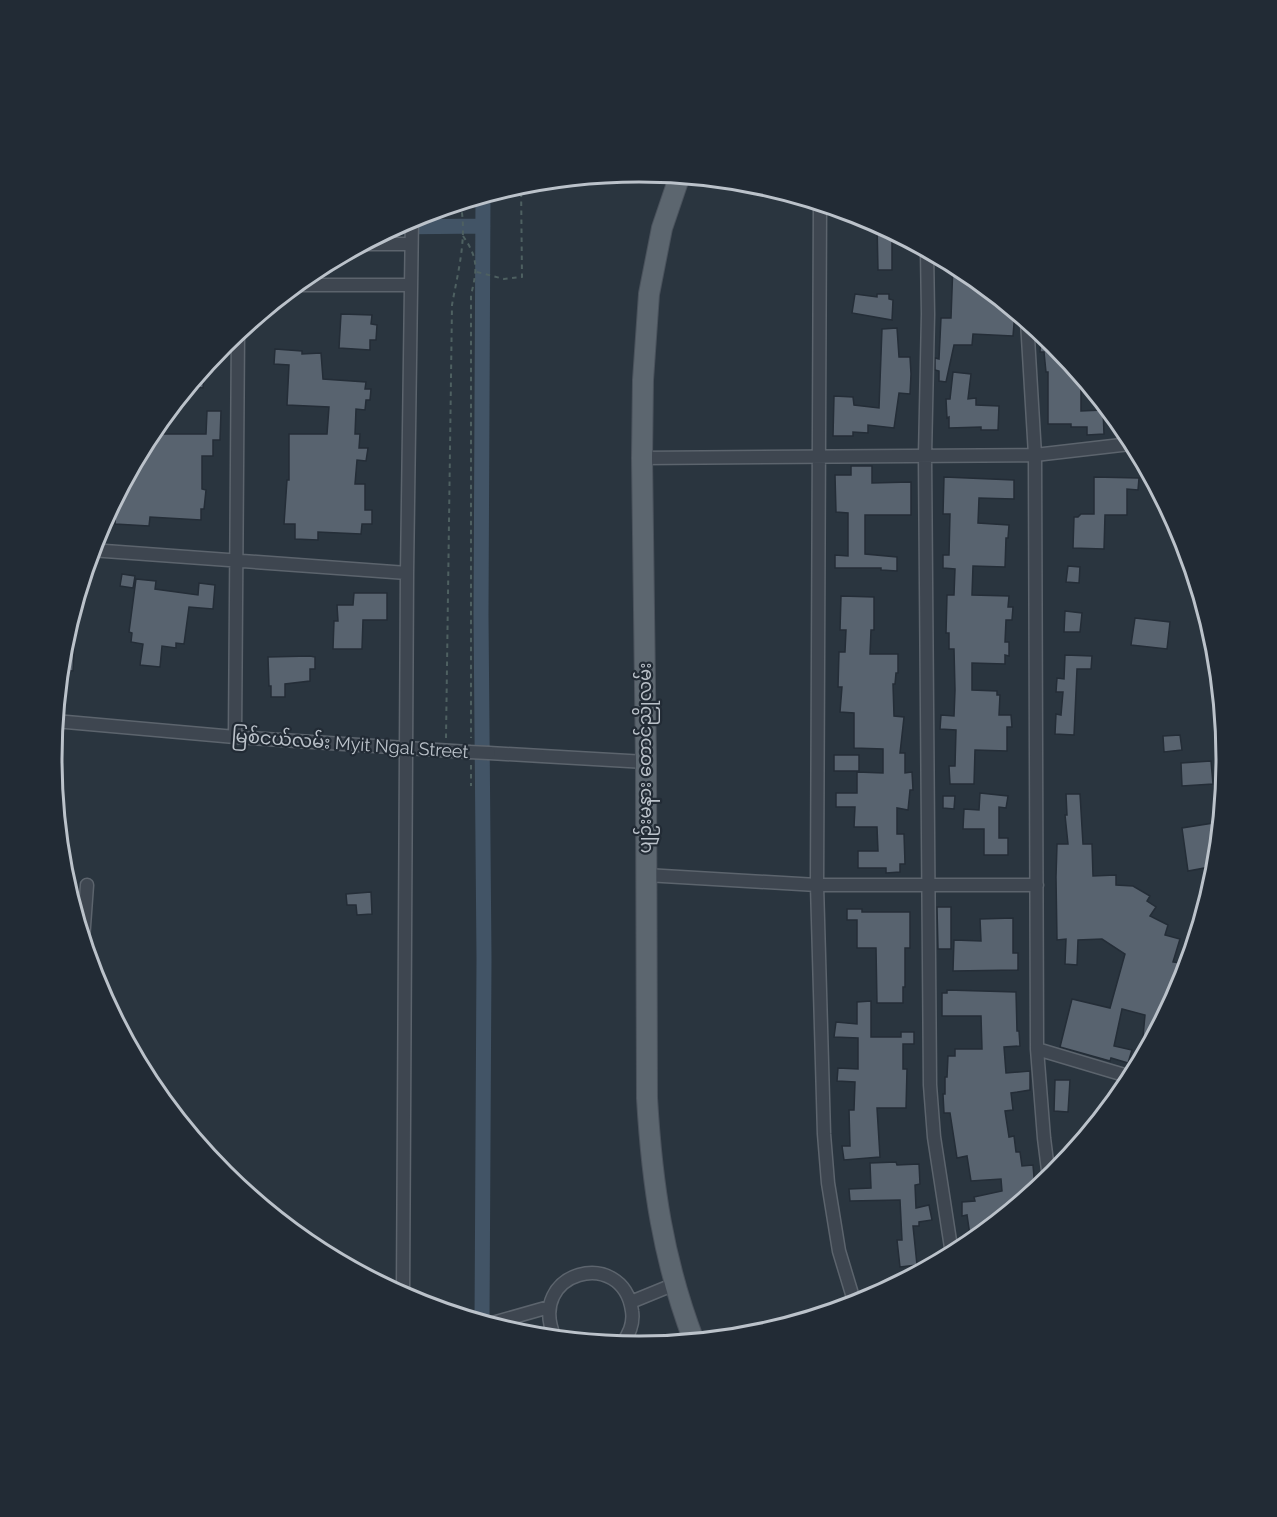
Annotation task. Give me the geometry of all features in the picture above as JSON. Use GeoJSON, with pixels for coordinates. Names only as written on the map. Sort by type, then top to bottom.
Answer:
{"type":"FeatureCollection","features":[{"type":"Feature","properties":{"kind":"main road","name":"ပျဉ်းမနား တောင်ညိုလမ်း"},"geometry":{"type":"LineString","coordinates":[[677,183],[662,228],[649,294],[643,380],[647,1098],[650,1145],[661,1231],[690,1333]]}},
{"type":"Feature","properties":{"kind":"street"},"geometry":{"type":"LineString","coordinates":[[820,211],[817,885],[824,1123],[827,1173],[838,1251],[852,1295]]}},
{"type":"Feature","properties":{"kind":"street"},"geometry":{"type":"LineString","coordinates":[[403,1285],[407,573],[412,228]]}},
{"type":"Feature","properties":{"kind":"street"},"geometry":{"type":"LineString","coordinates":[[381,242],[412,239]]}},
{"type":"Feature","properties":{"kind":"street"},"geometry":{"type":"LineString","coordinates":[[927,259],[925,456],[930,1085],[934,1137],[950,1243]]}},
{"type":"Feature","properties":{"kind":"street"},"geometry":{"type":"LineString","coordinates":[[310,285],[410,285]]}},
{"type":"Feature","properties":{"kind":"street"},"geometry":{"type":"LineString","coordinates":[[1028,333],[1035,455],[1037,1049],[1048,1166]]}},
{"type":"Feature","properties":{"kind":"street"},"geometry":{"type":"LineString","coordinates":[[235,737],[238,343]]}},
{"type":"Feature","properties":{"kind":"street"},"geometry":{"type":"LineString","coordinates":[[642,458],[1035,455],[1123,445]]}},
{"type":"Feature","properties":{"kind":"street"},"geometry":{"type":"LineString","coordinates":[[100,551],[407,573]]}},
{"type":"Feature","properties":{"kind":"street","name":"မြစ်ငယ်လမ်း Myit Ngal Street"},"geometry":{"type":"LineString","coordinates":[[63,722],[470,754],[489,753],[646,762]]}},
{"type":"Feature","properties":{"kind":"street"},"geometry":{"type":"LineString","coordinates":[[646,874],[817,885],[1037,885]]}},
{"type":"Feature","properties":{"kind":"street"},"geometry":{"type":"LineString","coordinates":[[84,918],[87,885]]}},
{"type":"Feature","properties":{"kind":"street"},"geometry":{"type":"LineString","coordinates":[[1037,1049],[1121,1074]]}},
{"type":"Feature","properties":{"kind":"street"},"geometry":{"type":"LineString","coordinates":[[551,1329],[549,1306],[554,1293],[574,1275],[588,1272],[602,1274],[615,1280],[625,1290],[631,1302],[633,1315],[631,1328],[626,1335]]}},
{"type":"Feature","properties":{"kind":"street"},"geometry":{"type":"LineString","coordinates":[[631,1302],[675,1284]]}},
{"type":"Feature","properties":{"kind":"street"},"geometry":{"type":"LineString","coordinates":[[504,1319],[549,1306]]}},
{"type":"Feature","properties":{"kind":"path"},"geometry":{"type":"LineString","coordinates":[[477,272],[504,279],[522,278],[521,194]]}},
{"type":"Feature","properties":{"kind":"path"},"geometry":{"type":"LineString","coordinates":[[446,751],[452,305],[464,236],[462,209]]}},
{"type":"Feature","properties":{"kind":"path"},"geometry":{"type":"LineString","coordinates":[[464,236],[471,247],[477,272],[471,296],[471,786]]}},
{"type":"Feature","properties":{"kind":"building"},"geometry":{"type":"Polygon","coordinates":[[[877,233],[892,240],[892,270],[878,270],[877,233]]]}},
{"type":"Feature","properties":{"kind":"building"},"geometry":{"type":"Polygon","coordinates":[[[953,275],[1014,321],[1013,336],[973,334],[972,345],[954,345],[946,382],[939,381],[939,371],[935,370],[935,358],[939,359],[941,318],[951,318],[953,275]]]}},
{"type":"Feature","properties":{"kind":"building"},"geometry":{"type":"Polygon","coordinates":[[[855,294],[877,297],[877,294],[889,294],[889,299],[893,300],[892,320],[852,313],[855,294]]]}},
{"type":"Feature","properties":{"kind":"building"},"geometry":{"type":"Polygon","coordinates":[[[341,314],[372,315],[371,324],[377,325],[376,340],[370,340],[370,350],[339,348],[341,314]]]}},
{"type":"Feature","properties":{"kind":"building"},"geometry":{"type":"Polygon","coordinates":[[[897,328],[899,357],[910,357],[911,374],[910,394],[899,393],[894,428],[868,425],[868,433],[853,432],[853,436],[833,436],[834,396],[853,397],[854,405],[879,408],[882,329],[897,328]]]}},
{"type":"Feature","properties":{"kind":"building"},"geometry":{"type":"Polygon","coordinates":[[[1041,344],[1081,389],[1081,411],[1098,410],[1103,417],[1104,434],[1087,435],[1087,427],[1071,427],[1071,424],[1048,424],[1048,372],[1046,372],[1044,352],[1040,352],[1041,344]]]}},
{"type":"Feature","properties":{"kind":"building"},"geometry":{"type":"Polygon","coordinates":[[[275,349],[302,351],[302,354],[321,353],[323,379],[366,382],[365,389],[371,389],[370,400],[366,400],[365,410],[356,409],[355,434],[360,434],[359,448],[368,448],[366,461],[357,460],[355,484],[365,484],[365,510],[372,510],[372,524],[362,524],[361,534],[318,532],[318,540],[295,539],[295,524],[284,524],[287,480],[289,480],[289,434],[327,434],[329,407],[287,405],[289,365],[274,364],[275,349]]]}},
{"type":"Feature","properties":{"kind":"building"},"geometry":{"type":"Polygon","coordinates":[[[953,372],[971,374],[968,399],[976,398],[976,405],[999,406],[998,430],[981,430],[981,427],[949,428],[946,399],[950,399],[953,372]]]}},
{"type":"Feature","properties":{"kind":"building"},"geometry":{"type":"Polygon","coordinates":[[[204,380],[203,388],[197,387],[204,380]]]}},
{"type":"Feature","properties":{"kind":"building"},"geometry":{"type":"Polygon","coordinates":[[[207,411],[221,411],[220,440],[213,440],[213,456],[202,456],[202,489],[206,490],[204,509],[201,509],[201,520],[150,517],[149,526],[115,524],[115,515],[121,503],[162,434],[206,434],[207,411]]]}},
{"type":"Feature","properties":{"kind":"building"},"geometry":{"type":"Polygon","coordinates":[[[851,466],[872,466],[872,483],[911,482],[911,515],[865,515],[865,554],[897,557],[897,571],[881,570],[881,568],[835,568],[835,555],[848,556],[848,513],[836,512],[835,475],[851,475],[851,466]]]}},
{"type":"Feature","properties":{"kind":"building"},"geometry":{"type":"Polygon","coordinates":[[[944,477],[1014,480],[1014,499],[979,498],[978,523],[1009,525],[1005,567],[973,566],[972,595],[1009,596],[1008,607],[1013,607],[1012,620],[1006,620],[1005,642],[1009,642],[1009,656],[1005,655],[1005,664],[972,663],[972,690],[997,691],[997,695],[1000,695],[999,715],[1011,715],[1012,727],[1007,727],[1007,751],[975,750],[974,784],[950,784],[949,766],[955,766],[956,730],[940,729],[941,715],[954,716],[955,690],[954,649],[949,649],[949,633],[946,633],[947,595],[954,595],[955,569],[943,568],[943,555],[949,555],[950,514],[943,514],[944,477]]]}},
{"type":"Feature","properties":{"kind":"building"},"geometry":{"type":"Polygon","coordinates":[[[1094,477],[1139,478],[1138,490],[1127,489],[1127,515],[1105,515],[1104,549],[1073,548],[1074,517],[1081,514],[1094,514],[1094,477]]]}},
{"type":"Feature","properties":{"kind":"building"},"geometry":{"type":"Polygon","coordinates":[[[1068,566],[1080,567],[1079,583],[1066,582],[1068,566]]]}},
{"type":"Feature","properties":{"kind":"building"},"geometry":{"type":"Polygon","coordinates":[[[122,574],[135,576],[133,588],[120,586],[122,574]]]}},
{"type":"Feature","properties":{"kind":"building"},"geometry":{"type":"Polygon","coordinates":[[[136,579],[156,581],[155,589],[198,595],[199,583],[215,585],[213,609],[189,607],[184,644],[176,643],[176,648],[162,646],[160,667],[140,665],[143,644],[131,642],[132,633],[129,632],[136,579]]]}},
{"type":"Feature","properties":{"kind":"building"},"geometry":{"type":"Polygon","coordinates":[[[354,593],[387,593],[387,620],[363,620],[362,649],[333,649],[334,621],[338,621],[337,605],[353,605],[354,593]]]}},
{"type":"Feature","properties":{"kind":"building"},"geometry":{"type":"Polygon","coordinates":[[[841,596],[874,597],[874,630],[871,630],[870,654],[898,654],[898,673],[896,673],[895,684],[893,684],[894,716],[904,717],[900,753],[905,753],[905,773],[912,772],[913,790],[910,790],[908,810],[897,808],[897,834],[904,834],[905,864],[900,864],[900,872],[886,873],[886,868],[858,868],[858,851],[878,851],[877,827],[854,827],[855,807],[836,807],[836,793],[857,793],[857,772],[883,773],[883,749],[854,748],[854,713],[840,712],[842,687],[838,687],[839,652],[845,652],[846,630],[840,630],[841,596]]]}},
{"type":"Feature","properties":{"kind":"building"},"geometry":{"type":"Polygon","coordinates":[[[1065,611],[1082,613],[1080,632],[1064,632],[1065,611]]]}},
{"type":"Feature","properties":{"kind":"building"},"geometry":{"type":"Polygon","coordinates":[[[1135,618],[1170,622],[1167,649],[1131,645],[1135,618]]]}},
{"type":"Feature","properties":{"kind":"building"},"geometry":{"type":"Polygon","coordinates":[[[75,638],[73,671],[68,671],[75,638]]]}},
{"type":"Feature","properties":{"kind":"building"},"geometry":{"type":"Polygon","coordinates":[[[1065,655],[1092,656],[1091,669],[1077,669],[1074,735],[1055,734],[1056,714],[1061,715],[1063,692],[1056,692],[1057,678],[1064,679],[1065,655]]]}},
{"type":"Feature","properties":{"kind":"building"},"geometry":{"type":"Polygon","coordinates":[[[268,657],[315,657],[315,669],[310,669],[310,681],[285,684],[285,697],[271,697],[268,657]]]}},
{"type":"Feature","properties":{"kind":"building"},"geometry":{"type":"Polygon","coordinates":[[[1180,735],[1182,750],[1164,752],[1163,736],[1180,735]]]}},
{"type":"Feature","properties":{"kind":"building"},"geometry":{"type":"Polygon","coordinates":[[[834,755],[859,755],[859,771],[834,771],[834,755]]]}},
{"type":"Feature","properties":{"kind":"building"},"geometry":{"type":"Polygon","coordinates":[[[1211,761],[1213,784],[1182,786],[1181,763],[1211,761]]]}},
{"type":"Feature","properties":{"kind":"building"},"geometry":{"type":"Polygon","coordinates":[[[980,793],[1008,796],[1006,808],[999,807],[999,838],[1008,838],[1008,855],[984,855],[984,829],[963,829],[964,809],[979,810],[980,793]]]}},
{"type":"Feature","properties":{"kind":"building"},"geometry":{"type":"Polygon","coordinates":[[[1066,794],[1080,794],[1083,844],[1092,844],[1093,876],[1116,875],[1116,885],[1133,886],[1150,896],[1147,901],[1156,907],[1150,916],[1168,925],[1165,935],[1180,939],[1173,962],[1178,963],[1172,979],[1143,1038],[1145,1015],[1122,1009],[1114,1046],[1132,1050],[1128,1063],[1111,1058],[1110,1061],[1060,1047],[1072,999],[1110,1008],[1125,954],[1102,939],[1078,940],[1077,965],[1065,964],[1066,939],[1057,940],[1056,877],[1057,844],[1068,844],[1065,815],[1067,815],[1066,794]]]}},
{"type":"Feature","properties":{"kind":"building"},"geometry":{"type":"Polygon","coordinates":[[[943,796],[955,796],[954,809],[943,808],[943,796]]]}},
{"type":"Feature","properties":{"kind":"building"},"geometry":{"type":"Polygon","coordinates":[[[1212,823],[1205,868],[1188,871],[1182,828],[1212,823]]]}},
{"type":"Feature","properties":{"kind":"building"},"geometry":{"type":"Polygon","coordinates":[[[371,892],[372,914],[357,915],[356,905],[347,905],[346,894],[371,892]]]}},
{"type":"Feature","properties":{"kind":"building"},"geometry":{"type":"Polygon","coordinates":[[[937,907],[951,907],[951,949],[938,949],[937,907]]]}},
{"type":"Feature","properties":{"kind":"building"},"geometry":{"type":"Polygon","coordinates":[[[847,909],[862,909],[862,912],[910,912],[910,948],[905,948],[903,1003],[877,1003],[876,948],[857,948],[857,920],[847,920],[847,909]]]}},
{"type":"Feature","properties":{"kind":"building"},"geometry":{"type":"Polygon","coordinates":[[[1013,918],[1013,953],[1018,953],[1018,970],[953,971],[954,940],[981,941],[980,919],[1013,918]]]}},
{"type":"Feature","properties":{"kind":"building"},"geometry":{"type":"Polygon","coordinates":[[[947,990],[1016,992],[1017,1031],[1019,1031],[1020,1046],[1004,1047],[1006,1073],[1030,1071],[1030,1090],[1011,1093],[1013,1110],[1005,1111],[1009,1137],[1014,1136],[1016,1152],[1020,1152],[1022,1166],[1033,1165],[1034,1178],[969,1231],[967,1215],[962,1216],[962,1202],[975,1201],[974,1197],[1002,1191],[1001,1179],[971,1181],[967,1156],[957,1158],[950,1113],[944,1113],[943,1094],[945,1094],[948,1056],[955,1056],[955,1049],[982,1049],[981,1016],[942,1016],[942,993],[947,993],[947,990]]]}},
{"type":"Feature","properties":{"kind":"building"},"geometry":{"type":"Polygon","coordinates":[[[871,1001],[871,1037],[901,1037],[901,1032],[914,1032],[914,1044],[903,1044],[903,1069],[907,1069],[906,1108],[877,1108],[880,1157],[844,1160],[842,1146],[850,1146],[849,1110],[854,1110],[855,1082],[837,1081],[838,1068],[858,1069],[858,1038],[834,1037],[836,1022],[857,1024],[857,1002],[871,1001]]]}},
{"type":"Feature","properties":{"kind":"building"},"geometry":{"type":"Polygon","coordinates":[[[1055,1080],[1070,1080],[1068,1112],[1054,1111],[1055,1080]]]}},
{"type":"Feature","properties":{"kind":"building"},"geometry":{"type":"Polygon","coordinates":[[[870,1163],[919,1164],[920,1184],[915,1185],[916,1208],[929,1205],[932,1220],[919,1222],[919,1226],[913,1226],[917,1264],[913,1265],[900,1267],[897,1240],[902,1240],[900,1200],[850,1201],[849,1189],[871,1188],[870,1163]]]}},
{"type":"Feature","properties":{"kind":"waterway"},"geometry":{"type":"LineString","coordinates":[[482,1314],[483,203]]}},
{"type":"Feature","properties":{"kind":"waterway"},"geometry":{"type":"LineString","coordinates":[[414,227],[483,226]]}}]}
